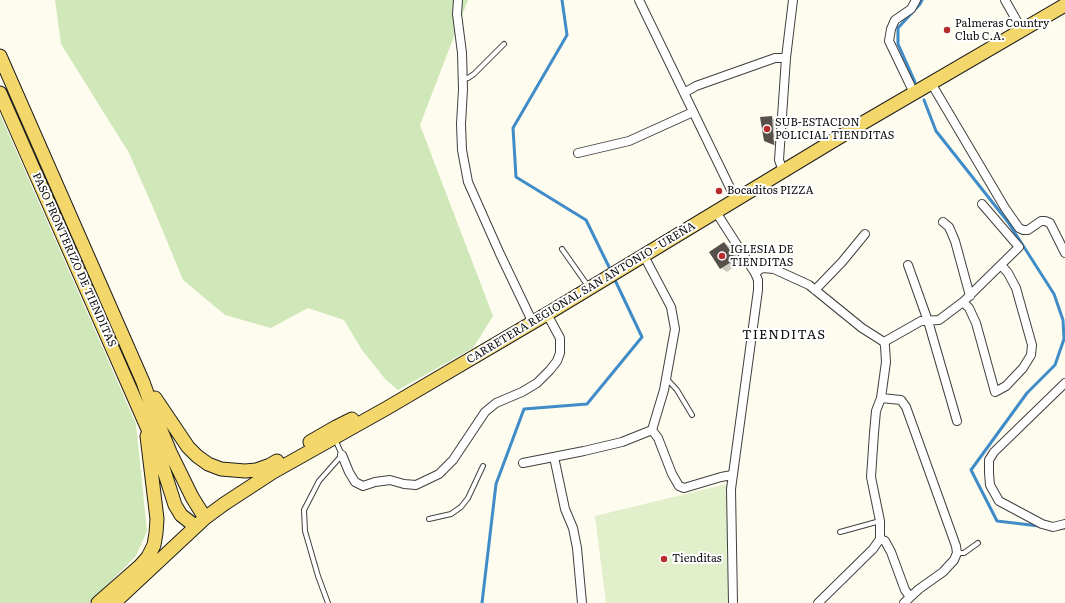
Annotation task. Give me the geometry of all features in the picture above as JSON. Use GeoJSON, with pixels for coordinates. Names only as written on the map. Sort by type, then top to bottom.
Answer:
{"type":"FeatureCollection","features":[{"type":"Feature","properties":{"kind":"main road","name":"CARRETERA REGIONAL SAN ANTONIO - UREÑA"},"geometry":{"type":"LineString","coordinates":[[114,603],[200,522],[224,504],[273,472],[335,438],[533,323],[783,171],[1065,5]]}},
{"type":"Feature","properties":{"kind":"main road","name":"PASO FRONTERIZO DE TIENDITAS"},"geometry":{"type":"LineString","coordinates":[[0,56],[143,382]]}},
{"type":"Feature","properties":{"kind":"main road","name":"PASO FRONTERIZO DE TIENDITAS"},"geometry":{"type":"LineString","coordinates":[[0,93],[147,426],[160,459],[175,505],[181,515],[200,522]]}},
{"type":"Feature","properties":{"kind":"main road"},"geometry":{"type":"LineString","coordinates":[[143,382],[188,448],[208,464],[232,471],[256,470],[270,466],[336,427],[375,410],[387,408]]}},
{"type":"Feature","properties":{"kind":"main road"},"geometry":{"type":"LineString","coordinates":[[143,382],[170,452],[192,497],[200,522]]}},
{"type":"Feature","properties":{"kind":"main road"},"geometry":{"type":"LineString","coordinates":[[98,603],[139,567],[148,557],[154,545],[157,520],[147,441],[147,426]]}},
{"type":"Feature","properties":{"kind":"street"},"geometry":{"type":"LineString","coordinates":[[458,0],[457,14],[462,53],[463,79],[461,124],[462,150],[468,182],[533,323]]}},
{"type":"Feature","properties":{"kind":"street"},"geometry":{"type":"LineString","coordinates":[[639,0],[736,200]]}},
{"type":"Feature","properties":{"kind":"street"},"geometry":{"type":"LineString","coordinates":[[783,171],[779,160],[786,58],[793,0]]}},
{"type":"Feature","properties":{"kind":"street"},"geometry":{"type":"LineString","coordinates":[[914,93],[889,41],[891,29],[895,20],[911,9],[916,0]]}},
{"type":"Feature","properties":{"kind":"street"},"geometry":{"type":"LineString","coordinates":[[1005,0],[1022,30]]}},
{"type":"Feature","properties":{"kind":"street"},"geometry":{"type":"LineString","coordinates":[[684,93],[696,86],[775,58],[786,58]]}},
{"type":"Feature","properties":{"kind":"street"},"geometry":{"type":"LineString","coordinates":[[931,83],[1001,201],[1019,228],[1028,230],[1041,221],[1045,221],[1050,224],[1065,253]]}},
{"type":"Feature","properties":{"kind":"street"},"geometry":{"type":"LineString","coordinates":[[578,153],[629,141],[693,112]]}},
{"type":"Feature","properties":{"kind":"street"},"geometry":{"type":"LineString","coordinates":[[884,342],[921,321],[939,320],[970,296],[1019,247],[982,204]]}},
{"type":"Feature","properties":{"kind":"street"},"geometry":{"type":"LineString","coordinates":[[716,212],[758,280],[758,290],[732,475],[733,603]]}},
{"type":"Feature","properties":{"kind":"street"},"geometry":{"type":"LineString","coordinates":[[943,222],[949,227],[955,241],[970,296]]}},
{"type":"Feature","properties":{"kind":"street"},"geometry":{"type":"LineString","coordinates":[[815,290],[842,262],[865,234]]}},
{"type":"Feature","properties":{"kind":"street"},"geometry":{"type":"LineString","coordinates":[[644,256],[671,307],[675,323],[664,390],[652,430]]}},
{"type":"Feature","properties":{"kind":"street"},"geometry":{"type":"LineString","coordinates":[[908,265],[928,321],[956,421]]}},
{"type":"Feature","properties":{"kind":"street"},"geometry":{"type":"LineString","coordinates":[[963,302],[969,308],[976,323],[995,392],[1006,386],[1024,368],[1031,355],[1032,345],[1016,288],[1008,273],[1001,265]]}},
{"type":"Feature","properties":{"kind":"street"},"geometry":{"type":"LineString","coordinates":[[755,273],[762,268],[774,269],[809,285],[862,328],[884,342],[886,350],[886,362],[881,398],[876,411],[871,477],[880,521],[880,539],[874,549],[818,603]]}},
{"type":"Feature","properties":{"kind":"street"},"geometry":{"type":"LineString","coordinates":[[342,455],[355,482],[363,486],[379,481],[390,480],[404,484],[416,485],[439,474],[453,460],[485,412],[496,404],[522,392],[538,382],[557,361],[560,353],[560,338],[547,314]]}},
{"type":"Feature","properties":{"kind":"street"},"geometry":{"type":"LineString","coordinates":[[1065,383],[994,452],[989,460],[990,485],[999,501],[1042,524],[1053,527],[1065,524]]}},
{"type":"Feature","properties":{"kind":"street"},"geometry":{"type":"LineString","coordinates":[[880,539],[885,541],[891,552],[905,590],[907,600],[943,572],[954,560],[957,553],[956,546],[906,407],[901,400],[881,398]]}},
{"type":"Feature","properties":{"kind":"street"},"geometry":{"type":"LineString","coordinates":[[652,430],[658,438],[672,474],[679,486],[684,488],[732,475]]}},
{"type":"Feature","properties":{"kind":"street"},"geometry":{"type":"LineString","coordinates":[[523,463],[622,442],[652,430]]}},
{"type":"Feature","properties":{"kind":"street"},"geometry":{"type":"LineString","coordinates":[[554,457],[565,509],[573,528],[577,548],[582,603]]}},
{"type":"Feature","properties":{"kind":"lane"},"geometry":{"type":"LineString","coordinates":[[463,79],[474,74],[504,44]]}},
{"type":"Feature","properties":{"kind":"lane"},"geometry":{"type":"LineString","coordinates":[[562,249],[590,288]]}},
{"type":"Feature","properties":{"kind":"lane"},"geometry":{"type":"LineString","coordinates":[[666,378],[677,390],[692,415]]}},
{"type":"Feature","properties":{"kind":"lane"},"geometry":{"type":"LineString","coordinates":[[328,603],[318,576],[305,531],[304,510],[319,481],[342,455],[335,438]]}},
{"type":"Feature","properties":{"kind":"lane"},"geometry":{"type":"LineString","coordinates":[[429,519],[451,514],[461,507],[468,498],[483,466]]}},
{"type":"Feature","properties":{"kind":"lane"},"geometry":{"type":"LineString","coordinates":[[840,532],[880,521]]}},
{"type":"Feature","properties":{"kind":"lane"},"geometry":{"type":"LineString","coordinates":[[957,553],[964,552],[978,543]]}},
{"type":"Feature","properties":{"kind":"green space"},"geometry":{"type":"Polygon","coordinates":[[[55,0],[468,0],[420,125],[493,316],[473,348],[398,390],[386,380],[362,350],[344,320],[308,308],[271,328],[225,315],[183,280],[129,153],[61,44],[55,0]]]}},
{"type":"Feature","properties":{"kind":"green space"},"geometry":{"type":"Polygon","coordinates":[[[0,114],[136,424],[147,531],[136,556],[89,603],[0,603],[0,114]]]}},
{"type":"Feature","properties":{"kind":"green space","name":"Tienditas"},"geometry":{"type":"Polygon","coordinates":[[[727,484],[729,603],[606,603],[595,516],[727,484]]]}},
{"type":"Feature","properties":{"kind":"building","name":"SUB-ESTACION POLICIAL TIENDITAS"},"geometry":{"type":"Polygon","coordinates":[[[772,116],[774,145],[764,141],[760,117],[772,116]]]}},
{"type":"Feature","properties":{"kind":"building","name":"IGLESIA DE TIENDITAS"},"geometry":{"type":"Polygon","coordinates":[[[724,242],[736,259],[720,269],[709,252],[724,242]]]}},
{"type":"Feature","properties":{"kind":"waterway"},"geometry":{"type":"LineString","coordinates":[[562,0],[567,35],[513,128],[516,177],[586,220],[611,271]]}},
{"type":"Feature","properties":{"kind":"waterway"},"geometry":{"type":"LineString","coordinates":[[915,82],[898,44],[898,28],[922,0]]}},
{"type":"Feature","properties":{"kind":"waterway"},"geometry":{"type":"LineString","coordinates":[[924,100],[936,131],[1008,222],[1054,294],[1063,320],[1064,339],[1055,365],[1027,393],[971,470],[997,521],[1039,526]]}},
{"type":"Feature","properties":{"kind":"waterway"},"geometry":{"type":"LineString","coordinates":[[482,603],[496,484],[524,409],[587,404],[642,337],[614,278]]}},
{"type":"Feature","properties":{"kind":"place","name":"Palmeras Country Club C.A."},"geometry":{"type":"Point","coordinates":[947,30]}},
{"type":"Feature","properties":{"kind":"place","name":"SUB-ESTACION POLICIAL TIENDITAS"},"geometry":{"type":"Point","coordinates":[767,129]}},
{"type":"Feature","properties":{"kind":"place","name":"Bocaditos PIZZA"},"geometry":{"type":"Point","coordinates":[719,191]}},
{"type":"Feature","properties":{"kind":"place","name":"IGLESIA DE TIENDITAS"},"geometry":{"type":"Point","coordinates":[722,256]}},
{"type":"Feature","properties":{"kind":"place","name":"Tienditas"},"geometry":{"type":"Point","coordinates":[664,559]}},
{"type":"Feature","properties":{"kind":"district","name":"TIENDITAS"},"geometry":{"type":"Point","coordinates":[784,335]}}]}
